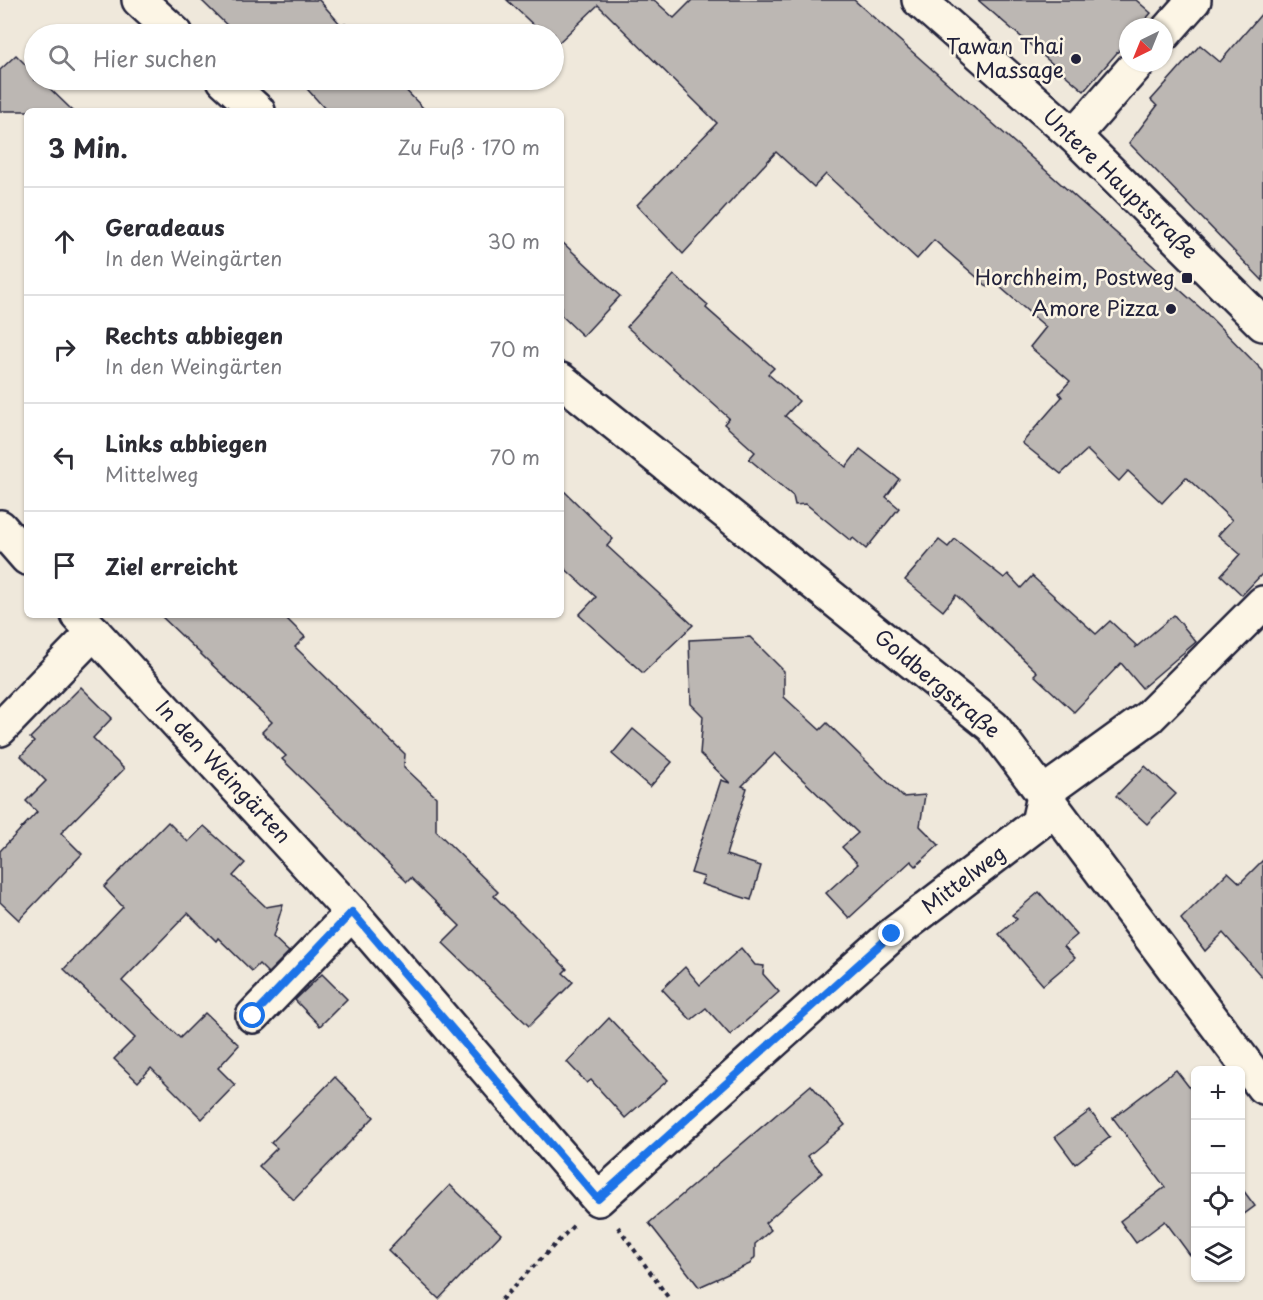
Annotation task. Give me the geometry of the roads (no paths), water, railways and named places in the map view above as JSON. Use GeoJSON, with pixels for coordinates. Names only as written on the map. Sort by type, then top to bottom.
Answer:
{"type":"FeatureCollection","features":[{"type":"Feature","properties":{"kind":"street"},"geometry":{"type":"LineString","coordinates":[[139,0],[165,24]]}},
{"type":"Feature","properties":{"kind":"street","name":"Untere Hauptstraße"},"geometry":{"type":"LineString","coordinates":[[919,0],[1074,136],[1263,324]]}},
{"type":"Feature","properties":{"kind":"street"},"geometry":{"type":"LineString","coordinates":[[1173,24],[1194,0]]}},
{"type":"Feature","properties":{"kind":"street"},"geometry":{"type":"LineString","coordinates":[[1074,136],[1130,72]]}},
{"type":"Feature","properties":{"kind":"street"},"geometry":{"type":"LineString","coordinates":[[235,90],[255,108]]}},
{"type":"Feature","properties":{"kind":"street","name":"Goldbergstraße"},"geometry":{"type":"LineString","coordinates":[[564,382],[993,727],[1045,792],[1263,1087]]}},
{"type":"Feature","properties":{"kind":"street"},"geometry":{"type":"LineString","coordinates":[[0,527],[24,555]]}},
{"type":"Feature","properties":{"kind":"street"},"geometry":{"type":"LineString","coordinates":[[1045,792],[1149,717],[1263,603]]}},
{"type":"Feature","properties":{"kind":"street","name":"In den Weingärten"},"geometry":{"type":"LineString","coordinates":[[0,729],[86,624],[352,912],[598,1199]]}},
{"type":"Feature","properties":{"kind":"street","name":"Mittelweg"},"geometry":{"type":"LineString","coordinates":[[598,1199],[892,934],[1038,823],[1045,792]]}},
{"type":"Feature","properties":{"kind":"street"},"geometry":{"type":"LineString","coordinates":[[253,1016],[352,912]]}},
{"type":"Feature","properties":{"kind":"place","name":"Tawan Thai Massage"},"geometry":{"type":"Point","coordinates":[1076,59]}},
{"type":"Feature","properties":{"kind":"place","name":"Horchheim, Postweg"},"geometry":{"type":"Point","coordinates":[1187,278]}},
{"type":"Feature","properties":{"kind":"place","name":"Amore Pizza"},"geometry":{"type":"Point","coordinates":[1171,309]}}]}
